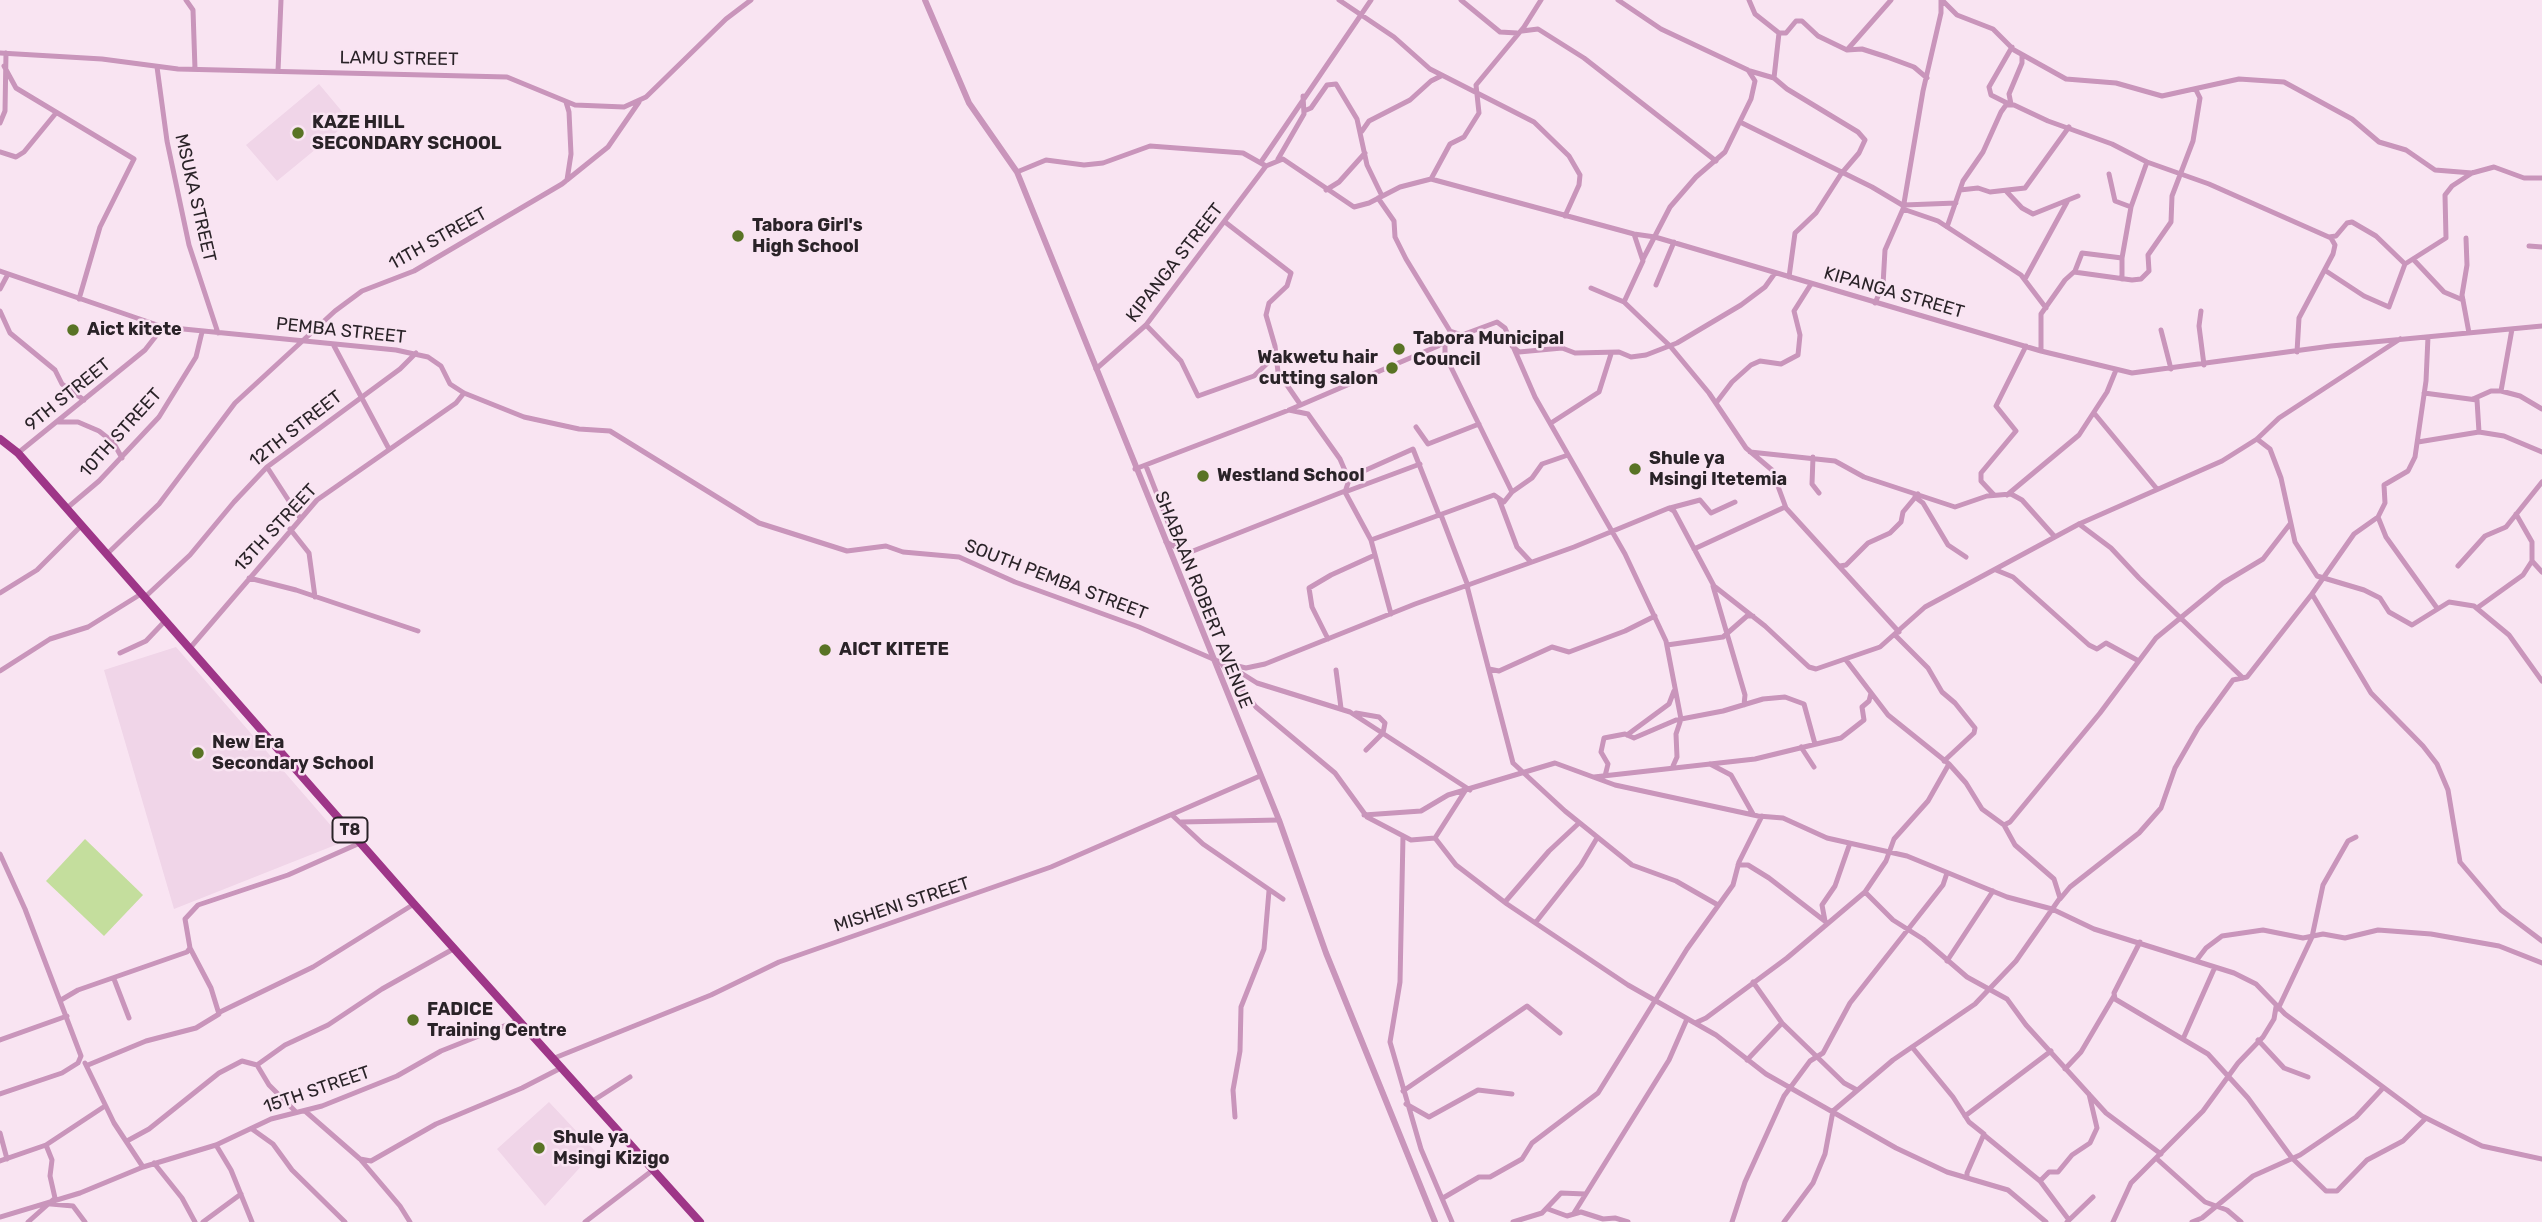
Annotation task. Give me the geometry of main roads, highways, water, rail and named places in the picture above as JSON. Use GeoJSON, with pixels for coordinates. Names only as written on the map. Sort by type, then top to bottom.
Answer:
{"type":"FeatureCollection","features":[{"type":"Feature","properties":{"kind":"highway","name":"T8"},"geometry":{"type":"LineString","coordinates":[[0,439],[18,453],[414,904],[700,1222]]}},
{"type":"Feature","properties":{"kind":"place","name":"KAZE HILL SECONDARY SCHOOL"},"geometry":{"type":"Point","coordinates":[298,133]}},
{"type":"Feature","properties":{"kind":"place","name":"Tabora Girl's High School"},"geometry":{"type":"Point","coordinates":[738,236]}},
{"type":"Feature","properties":{"kind":"place","name":"Aict kitete"},"geometry":{"type":"Point","coordinates":[73,330]}},
{"type":"Feature","properties":{"kind":"place","name":"Tabora Municipal Council"},"geometry":{"type":"Point","coordinates":[1399,349]}},
{"type":"Feature","properties":{"kind":"place","name":"Wakwetu hair cutting salon"},"geometry":{"type":"Point","coordinates":[1392,368]}},
{"type":"Feature","properties":{"kind":"place","name":"Shule ya Msingi Itetemia"},"geometry":{"type":"Point","coordinates":[1635,469]}},
{"type":"Feature","properties":{"kind":"place","name":"Westland School"},"geometry":{"type":"Point","coordinates":[1203,476]}},
{"type":"Feature","properties":{"kind":"place","name":"AICT KITETE"},"geometry":{"type":"Point","coordinates":[825,650]}},
{"type":"Feature","properties":{"kind":"place","name":"New Era Secondary School"},"geometry":{"type":"Point","coordinates":[198,753]}},
{"type":"Feature","properties":{"kind":"place","name":"FADICE Training Centre"},"geometry":{"type":"Point","coordinates":[413,1020]}},
{"type":"Feature","properties":{"kind":"place","name":"Shule ya Msingi Kizigo"},"geometry":{"type":"Point","coordinates":[539,1148]}}]}
